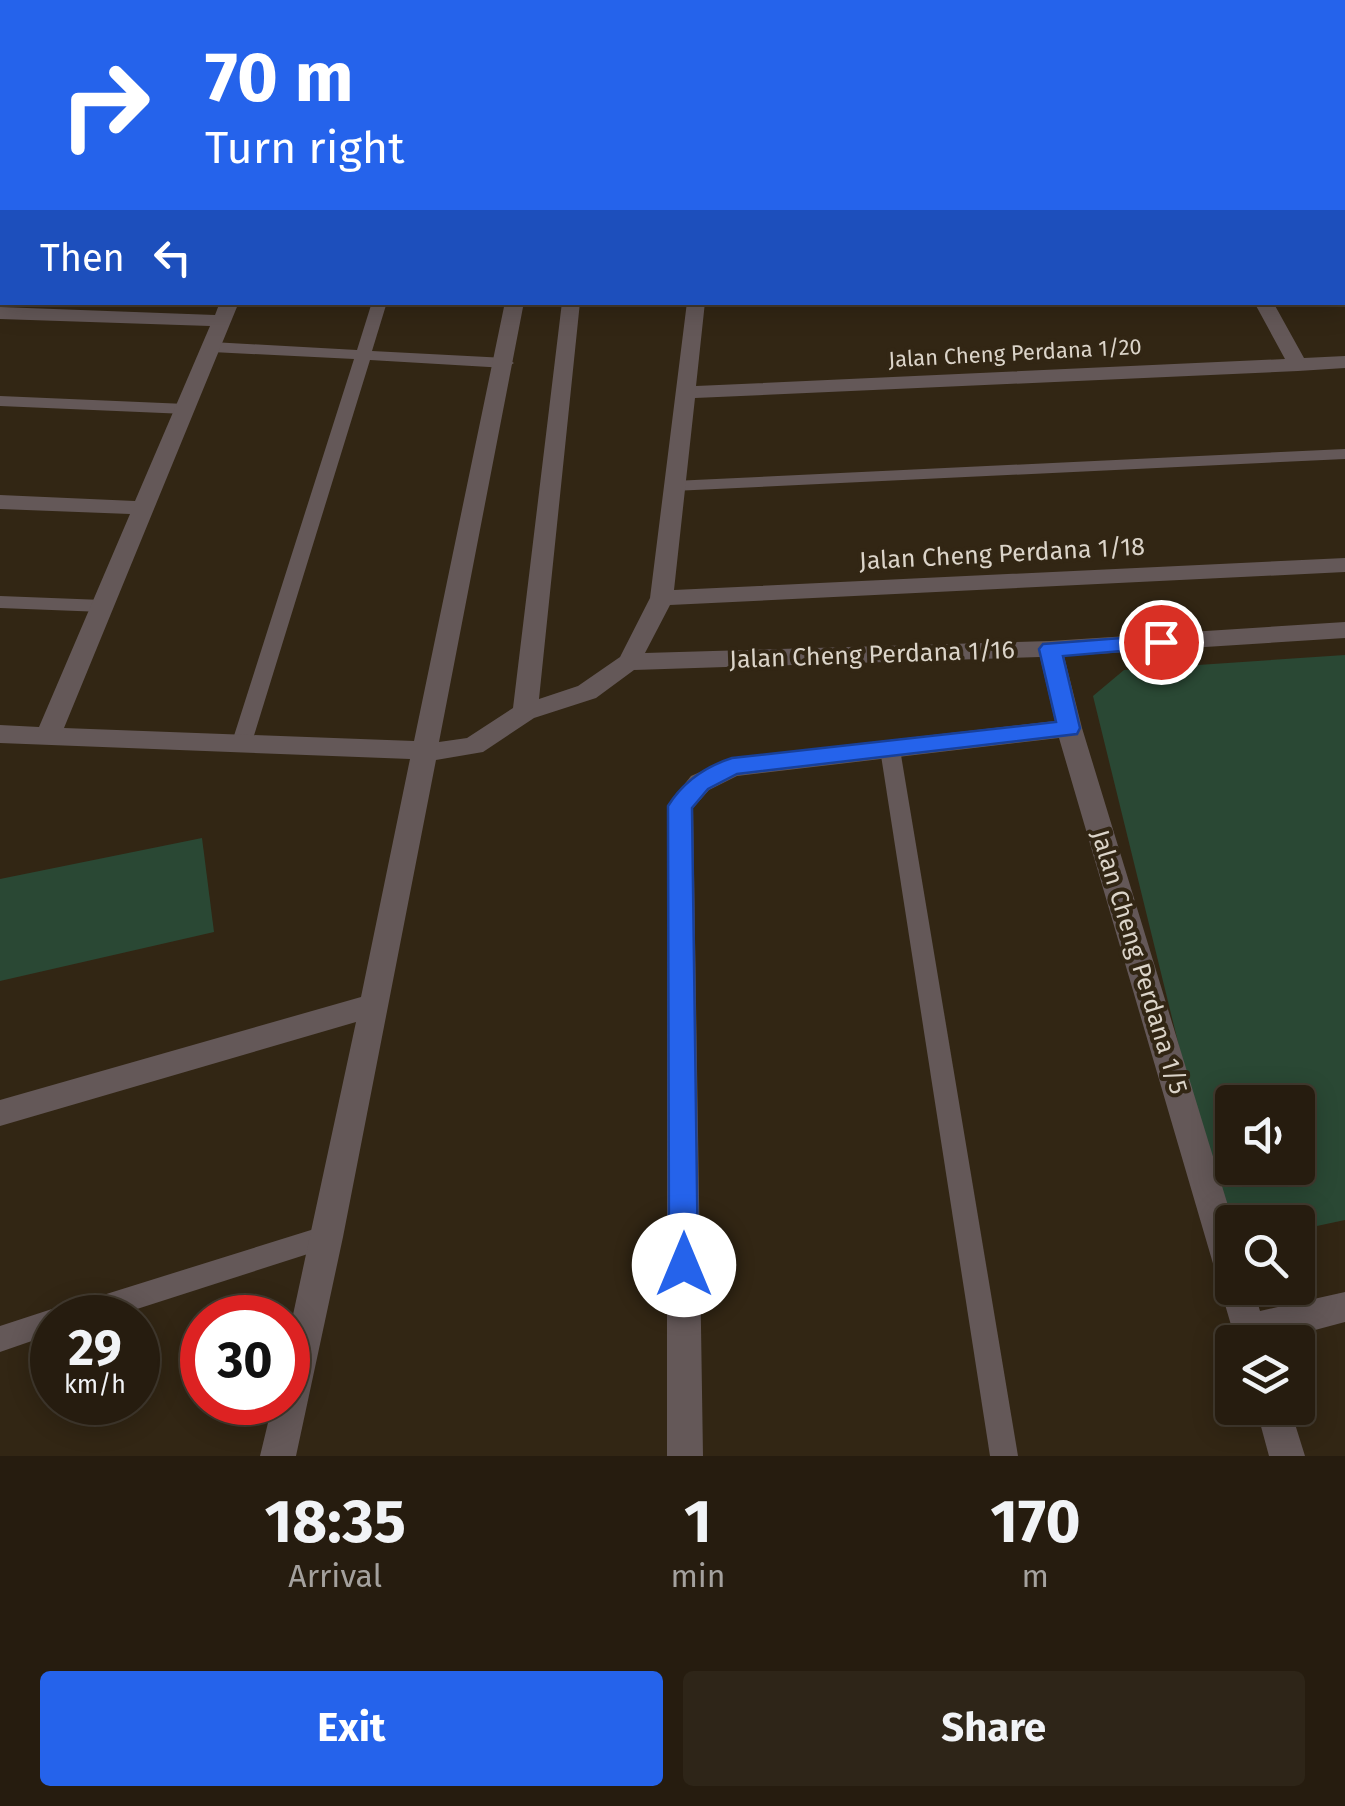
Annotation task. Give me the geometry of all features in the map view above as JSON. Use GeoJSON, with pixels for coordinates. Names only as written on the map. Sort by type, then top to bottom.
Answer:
{"type":"FeatureCollection","features":[{"type":"Feature","properties":{"kind":"street"},"geometry":{"type":"LineString","coordinates":[[278,1456],[327,1237],[422,752],[506,363],[515,305]]}},
{"type":"Feature","properties":{"kind":"street"},"geometry":{"type":"LineString","coordinates":[[526,712],[571,305]]}},
{"type":"Feature","properties":{"kind":"street"},"geometry":{"type":"LineString","coordinates":[[0,734],[422,752],[474,746],[526,712],[587,692],[629,662],[662,598],[696,305]]}},
{"type":"Feature","properties":{"kind":"street"},"geometry":{"type":"LineString","coordinates":[[1265,305],[1298,366]]}},
{"type":"Feature","properties":{"kind":"street"},"geometry":{"type":"LineString","coordinates":[[5,310],[226,312],[48,735]]}},
{"type":"Feature","properties":{"kind":"street","name":"Jalan Cheng Perdana 1/20"},"geometry":{"type":"LineString","coordinates":[[688,392],[1345,362]]}},
{"type":"Feature","properties":{"kind":"street"},"geometry":{"type":"LineString","coordinates":[[0,502],[144,508]]}},
{"type":"Feature","properties":{"kind":"street","name":"Jalan Cheng Perdana 1/18"},"geometry":{"type":"LineString","coordinates":[[662,598],[1345,565]]}},
{"type":"Feature","properties":{"kind":"street","name":"Jalan Cheng Perdana 1/16"},"geometry":{"type":"LineString","coordinates":[[629,662],[1050,649],[1345,630]]}},
{"type":"Feature","properties":{"kind":"street","name":"Jalan Cheng Perdana 1/5"},"geometry":{"type":"LineString","coordinates":[[1050,649],[1068,728],[1215,1217]]}},
{"type":"Feature","properties":{"kind":"street"},"geometry":{"type":"LineString","coordinates":[[685,1456],[680,806],[700,783],[732,766],[1068,728]]}},
{"type":"Feature","properties":{"kind":"street"},"geometry":{"type":"LineString","coordinates":[[0,1113],[374,1005]]}},
{"type":"Feature","properties":{"kind":"street"},"geometry":{"type":"LineString","coordinates":[[1287,1325],[1345,1307]]}},
{"type":"Feature","properties":{"kind":"street"},"geometry":{"type":"LineString","coordinates":[[1278,1425],[1288,1456]]}},
{"type":"Feature","properties":{"kind":"lane"},"geometry":{"type":"LineString","coordinates":[[242,742],[379,305]]}},
{"type":"Feature","properties":{"kind":"lane"},"geometry":{"type":"LineString","coordinates":[[212,347],[506,363]]}},
{"type":"Feature","properties":{"kind":"lane"},"geometry":{"type":"LineString","coordinates":[[0,401],[186,409]]}},
{"type":"Feature","properties":{"kind":"lane"},"geometry":{"type":"LineString","coordinates":[[673,486],[1345,454]]}},
{"type":"Feature","properties":{"kind":"lane"},"geometry":{"type":"LineString","coordinates":[[0,602],[103,606]]}},
{"type":"Feature","properties":{"kind":"lane"},"geometry":{"type":"LineString","coordinates":[[890,749],[1004,1456]]}},
{"type":"Feature","properties":{"kind":"lane"},"geometry":{"type":"LineString","coordinates":[[142,1295],[327,1237]]}},
{"type":"Feature","properties":{"kind":"lane"},"geometry":{"type":"LineString","coordinates":[[0,1338],[30,1329]]}},
{"type":"Feature","properties":{"kind":"green space"},"geometry":{"type":"Polygon","coordinates":[[[1345,655],[1345,1220],[1315,1226],[1315,1205],[1222,1205],[1217,1201],[1093,696],[1124,670],[1345,655]]]}},
{"type":"Feature","properties":{"kind":"green space"},"geometry":{"type":"Polygon","coordinates":[[[202,838],[214,932],[0,981],[0,879],[202,838]]]}},
{"type":"Feature","properties":{"kind":"route"},"geometry":{"type":"LineString","coordinates":[[684,1265],[680,806],[700,783],[732,766],[1068,728],[1050,649],[1161,642]]}}]}
